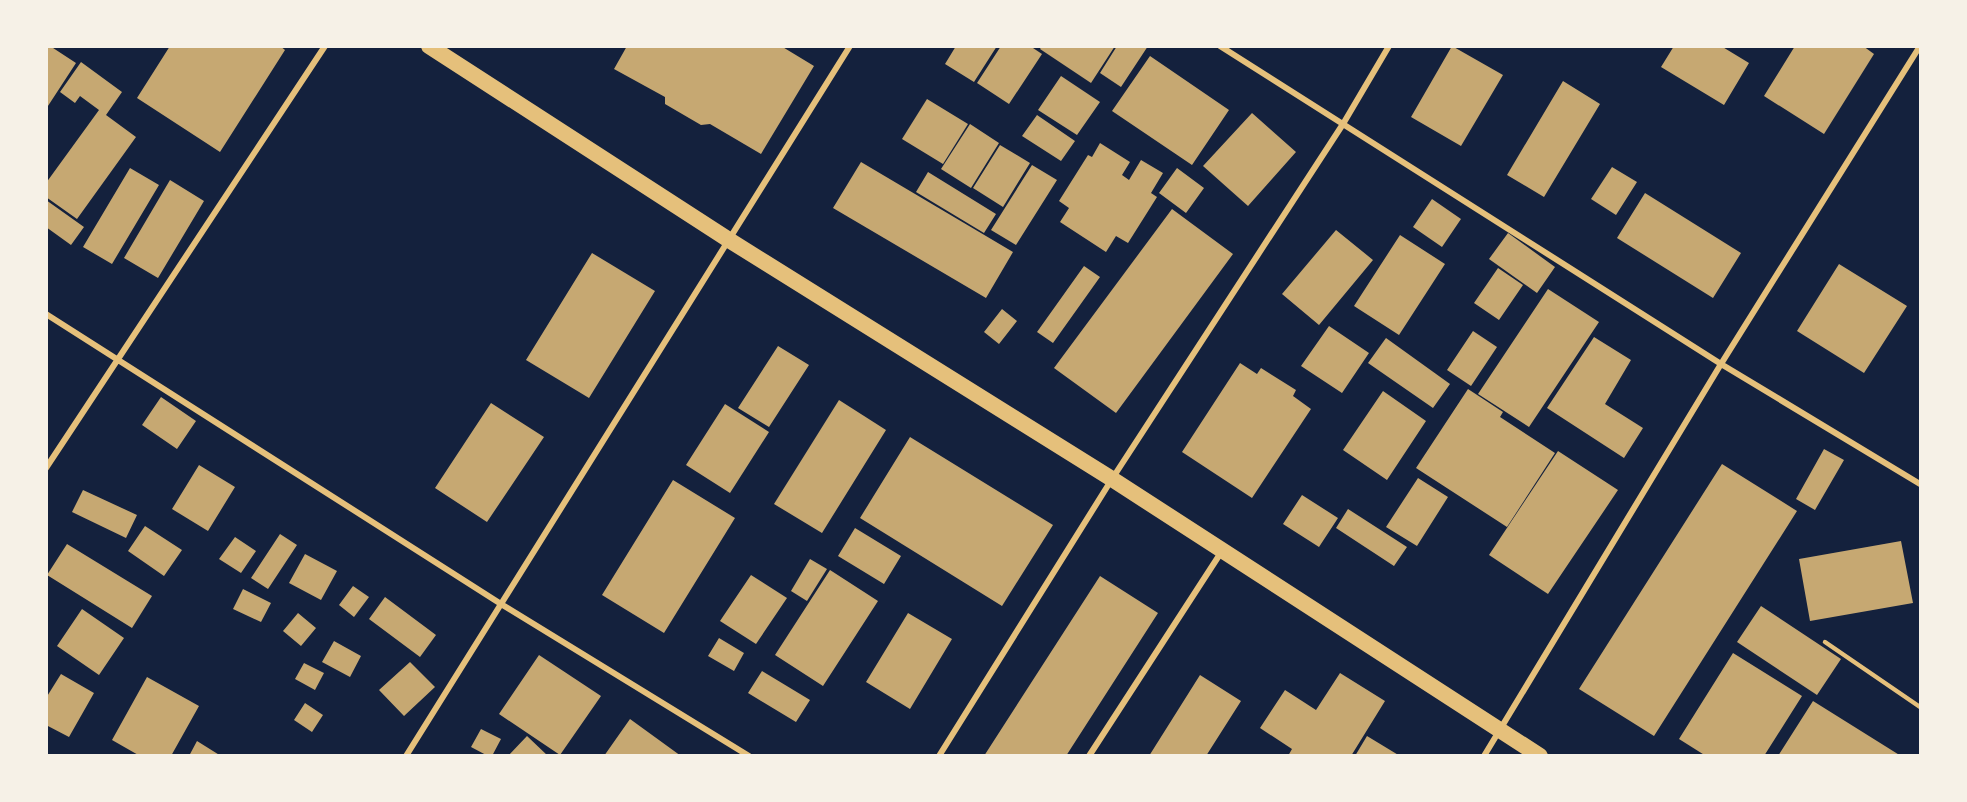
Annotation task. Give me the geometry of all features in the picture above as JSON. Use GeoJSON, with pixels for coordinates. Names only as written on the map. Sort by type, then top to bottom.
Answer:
{"type":"FeatureCollection","features":[{"type":"Feature","properties":{"kind":"highway"},"geometry":{"type":"LineString","coordinates":[[429,46],[729,240],[1112,479],[1540,756]]}},
{"type":"Feature","properties":{"kind":"street"},"geometry":{"type":"LineString","coordinates":[[46,468],[326,46]]}},
{"type":"Feature","properties":{"kind":"street"},"geometry":{"type":"LineString","coordinates":[[406,756],[850,46]]}},
{"type":"Feature","properties":{"kind":"street"},"geometry":{"type":"LineString","coordinates":[[1220,46],[1721,364],[1920,484]]}},
{"type":"Feature","properties":{"kind":"street"},"geometry":{"type":"LineString","coordinates":[[939,756],[1112,479],[1343,124],[1389,46]]}},
{"type":"Feature","properties":{"kind":"street"},"geometry":{"type":"LineString","coordinates":[[1484,756],[1721,364],[1920,46]]}},
{"type":"Feature","properties":{"kind":"street"},"geometry":{"type":"LineString","coordinates":[[46,314],[501,604],[749,756]]}},
{"type":"Feature","properties":{"kind":"street"},"geometry":{"type":"LineString","coordinates":[[1089,756],[1222,551]]}},
{"type":"Feature","properties":{"kind":"lane"},"geometry":{"type":"LineString","coordinates":[[1824,642],[1920,707]]}},
{"type":"Feature","properties":{"kind":"building"},"geometry":{"type":"Polygon","coordinates":[[[46,46],[50,46],[76,63],[46,109],[46,46]]]}},
{"type":"Feature","properties":{"kind":"building"},"geometry":{"type":"Polygon","coordinates":[[[170,46],[280,46],[285,50],[220,152],[137,98],[170,46]]]}},
{"type":"Feature","properties":{"kind":"building"},"geometry":{"type":"Polygon","coordinates":[[[627,46],[781,46],[814,66],[761,154],[710,124],[701,125],[665,104],[665,97],[614,69],[627,46]]]}},
{"type":"Feature","properties":{"kind":"building"},"geometry":{"type":"Polygon","coordinates":[[[956,46],[997,46],[974,82],[945,64],[956,46]]]}},
{"type":"Feature","properties":{"kind":"building"},"geometry":{"type":"Polygon","coordinates":[[[1001,46],[1030,46],[1042,54],[1009,104],[977,83],[1001,46]]]}},
{"type":"Feature","properties":{"kind":"building"},"geometry":{"type":"Polygon","coordinates":[[[1042,46],[1115,46],[1091,83],[1040,49],[1042,46]]]}},
{"type":"Feature","properties":{"kind":"building"},"geometry":{"type":"Polygon","coordinates":[[[1117,46],[1148,46],[1121,87],[1100,73],[1117,46]]]}},
{"type":"Feature","properties":{"kind":"building"},"geometry":{"type":"Polygon","coordinates":[[[1452,46],[1503,75],[1461,146],[1411,117],[1452,46]]]}},
{"type":"Feature","properties":{"kind":"building"},"geometry":{"type":"Polygon","coordinates":[[[1674,46],[1721,46],[1749,63],[1724,105],[1661,67],[1674,46]]]}},
{"type":"Feature","properties":{"kind":"building"},"geometry":{"type":"Polygon","coordinates":[[[1795,46],[1863,46],[1874,54],[1824,134],[1764,96],[1795,46]]]}},
{"type":"Feature","properties":{"kind":"building"},"geometry":{"type":"Polygon","coordinates":[[[1150,56],[1229,110],[1192,165],[1112,111],[1150,56]]]}},
{"type":"Feature","properties":{"kind":"building"},"geometry":{"type":"Polygon","coordinates":[[[81,62],[122,92],[106,115],[136,137],[77,219],[46,197],[46,183],[99,110],[80,96],[75,103],[60,92],[81,62]]]}},
{"type":"Feature","properties":{"kind":"building"},"geometry":{"type":"Polygon","coordinates":[[[1061,76],[1100,102],[1077,135],[1038,110],[1061,76]]]}},
{"type":"Feature","properties":{"kind":"building"},"geometry":{"type":"Polygon","coordinates":[[[1563,81],[1600,104],[1544,197],[1507,175],[1563,81]]]}},
{"type":"Feature","properties":{"kind":"building"},"geometry":{"type":"Polygon","coordinates":[[[927,99],[968,124],[943,164],[902,139],[927,99]]]}},
{"type":"Feature","properties":{"kind":"building"},"geometry":{"type":"Polygon","coordinates":[[[1252,113],[1296,152],[1248,206],[1203,166],[1252,113]]]}},
{"type":"Feature","properties":{"kind":"building"},"geometry":{"type":"Polygon","coordinates":[[[1037,115],[1075,141],[1061,161],[1022,136],[1037,115]]]}},
{"type":"Feature","properties":{"kind":"building"},"geometry":{"type":"Polygon","coordinates":[[[970,124],[999,143],[971,188],[941,169],[970,124]]]}},
{"type":"Feature","properties":{"kind":"building"},"geometry":{"type":"Polygon","coordinates":[[[1100,143],[1130,162],[1122,175],[1129,180],[1141,160],[1163,173],[1151,193],[1157,197],[1128,243],[1116,236],[1106,252],[1060,222],[1069,208],[1059,201],[1088,155],[1092,157],[1100,143]]]}},
{"type":"Feature","properties":{"kind":"building"},"geometry":{"type":"Polygon","coordinates":[[[1000,145],[1030,163],[1003,207],[973,188],[1000,145]]]}},
{"type":"Feature","properties":{"kind":"building"},"geometry":{"type":"Polygon","coordinates":[[[861,162],[1013,252],[986,298],[833,208],[861,162]]]}},
{"type":"Feature","properties":{"kind":"building"},"geometry":{"type":"Polygon","coordinates":[[[1032,165],[1057,180],[1016,245],[991,230],[1032,165]]]}},
{"type":"Feature","properties":{"kind":"building"},"geometry":{"type":"Polygon","coordinates":[[[1612,167],[1637,182],[1616,215],[1591,199],[1612,167]]]}},
{"type":"Feature","properties":{"kind":"building"},"geometry":{"type":"Polygon","coordinates":[[[130,168],[159,185],[112,264],[83,247],[130,168]]]}},
{"type":"Feature","properties":{"kind":"building"},"geometry":{"type":"Polygon","coordinates":[[[1177,168],[1204,188],[1186,213],[1159,193],[1177,168]]]}},
{"type":"Feature","properties":{"kind":"building"},"geometry":{"type":"Polygon","coordinates":[[[928,172],[996,214],[984,233],[916,192],[928,172]]]}},
{"type":"Feature","properties":{"kind":"building"},"geometry":{"type":"Polygon","coordinates":[[[170,180],[204,201],[158,278],[124,258],[170,180]]]}},
{"type":"Feature","properties":{"kind":"building"},"geometry":{"type":"Polygon","coordinates":[[[1645,193],[1741,253],[1713,298],[1617,238],[1645,193]]]}},
{"type":"Feature","properties":{"kind":"building"},"geometry":{"type":"Polygon","coordinates":[[[1432,199],[1461,219],[1442,247],[1413,227],[1432,199]]]}},
{"type":"Feature","properties":{"kind":"building"},"geometry":{"type":"Polygon","coordinates":[[[46,200],[84,227],[71,245],[46,227],[46,200]]]}},
{"type":"Feature","properties":{"kind":"building"},"geometry":{"type":"Polygon","coordinates":[[[1172,209],[1233,254],[1116,413],[1054,368],[1172,209]]]}},
{"type":"Feature","properties":{"kind":"building"},"geometry":{"type":"Polygon","coordinates":[[[1336,230],[1373,260],[1319,325],[1282,294],[1336,230]]]}},
{"type":"Feature","properties":{"kind":"building"},"geometry":{"type":"Polygon","coordinates":[[[1508,233],[1555,267],[1537,293],[1489,259],[1508,233]]]}},
{"type":"Feature","properties":{"kind":"building"},"geometry":{"type":"Polygon","coordinates":[[[1400,235],[1445,264],[1399,335],[1354,306],[1400,235]]]}},
{"type":"Feature","properties":{"kind":"building"},"geometry":{"type":"Polygon","coordinates":[[[592,253],[655,291],[589,398],[526,360],[592,253]]]}},
{"type":"Feature","properties":{"kind":"building"},"geometry":{"type":"Polygon","coordinates":[[[1839,264],[1907,306],[1864,373],[1797,331],[1839,264]]]}},
{"type":"Feature","properties":{"kind":"building"},"geometry":{"type":"Polygon","coordinates":[[[1084,266],[1100,277],[1053,343],[1037,332],[1084,266]]]}},
{"type":"Feature","properties":{"kind":"building"},"geometry":{"type":"Polygon","coordinates":[[[1498,268],[1523,285],[1499,320],[1474,303],[1498,268]]]}},
{"type":"Feature","properties":{"kind":"building"},"geometry":{"type":"Polygon","coordinates":[[[1548,289],[1599,322],[1529,427],[1478,394],[1548,289]]]}},
{"type":"Feature","properties":{"kind":"building"},"geometry":{"type":"Polygon","coordinates":[[[1002,309],[1017,321],[999,344],[984,332],[1002,309]]]}},
{"type":"Feature","properties":{"kind":"building"},"geometry":{"type":"Polygon","coordinates":[[[1329,326],[1369,353],[1342,393],[1301,366],[1329,326]]]}},
{"type":"Feature","properties":{"kind":"building"},"geometry":{"type":"Polygon","coordinates":[[[1473,331],[1497,347],[1471,386],[1447,370],[1473,331]]]}},
{"type":"Feature","properties":{"kind":"building"},"geometry":{"type":"Polygon","coordinates":[[[1594,337],[1631,360],[1605,404],[1643,428],[1624,458],[1547,408],[1594,337]]]}},
{"type":"Feature","properties":{"kind":"building"},"geometry":{"type":"Polygon","coordinates":[[[1386,338],[1450,384],[1433,408],[1368,363],[1386,338]]]}},
{"type":"Feature","properties":{"kind":"building"},"geometry":{"type":"Polygon","coordinates":[[[778,346],[809,365],[769,427],[738,408],[778,346]]]}},
{"type":"Feature","properties":{"kind":"building"},"geometry":{"type":"Polygon","coordinates":[[[1240,363],[1257,374],[1261,368],[1296,390],[1293,396],[1311,409],[1252,498],[1182,452],[1240,363]]]}},
{"type":"Feature","properties":{"kind":"building"},"geometry":{"type":"Polygon","coordinates":[[[1468,389],[1503,412],[1500,417],[1555,453],[1507,527],[1416,468],[1468,389]]]}},
{"type":"Feature","properties":{"kind":"building"},"geometry":{"type":"Polygon","coordinates":[[[1383,391],[1426,421],[1387,480],[1343,450],[1383,391]]]}},
{"type":"Feature","properties":{"kind":"building"},"geometry":{"type":"Polygon","coordinates":[[[161,397],[196,421],[177,449],[142,425],[161,397]]]}},
{"type":"Feature","properties":{"kind":"building"},"geometry":{"type":"Polygon","coordinates":[[[839,400],[886,430],[822,533],[774,504],[839,400]]]}},
{"type":"Feature","properties":{"kind":"building"},"geometry":{"type":"Polygon","coordinates":[[[491,403],[544,437],[487,522],[435,488],[491,403]]]}},
{"type":"Feature","properties":{"kind":"building"},"geometry":{"type":"Polygon","coordinates":[[[725,404],[769,432],[730,493],[686,465],[725,404]]]}},
{"type":"Feature","properties":{"kind":"building"},"geometry":{"type":"Polygon","coordinates":[[[910,437],[1053,525],[1002,606],[860,518],[910,437]]]}},
{"type":"Feature","properties":{"kind":"building"},"geometry":{"type":"Polygon","coordinates":[[[1824,449],[1844,460],[1815,510],[1796,499],[1824,449]]]}},
{"type":"Feature","properties":{"kind":"building"},"geometry":{"type":"Polygon","coordinates":[[[1558,451],[1618,490],[1548,594],[1489,555],[1558,451]]]}},
{"type":"Feature","properties":{"kind":"building"},"geometry":{"type":"Polygon","coordinates":[[[1722,464],[1797,511],[1654,736],[1579,689],[1722,464]]]}},
{"type":"Feature","properties":{"kind":"building"},"geometry":{"type":"Polygon","coordinates":[[[199,465],[235,487],[208,531],[172,509],[199,465]]]}},
{"type":"Feature","properties":{"kind":"building"},"geometry":{"type":"Polygon","coordinates":[[[1418,478],[1448,497],[1417,546],[1386,527],[1418,478]]]}},
{"type":"Feature","properties":{"kind":"building"},"geometry":{"type":"Polygon","coordinates":[[[673,480],[735,518],[664,633],[602,595],[673,480]]]}},
{"type":"Feature","properties":{"kind":"building"},"geometry":{"type":"Polygon","coordinates":[[[83,490],[137,515],[126,538],[72,512],[83,490]]]}},
{"type":"Feature","properties":{"kind":"building"},"geometry":{"type":"Polygon","coordinates":[[[1302,495],[1338,518],[1319,547],[1283,524],[1302,495]]]}},
{"type":"Feature","properties":{"kind":"building"},"geometry":{"type":"Polygon","coordinates":[[[1348,509],[1407,547],[1394,566],[1336,528],[1348,509]]]}},
{"type":"Feature","properties":{"kind":"building"},"geometry":{"type":"Polygon","coordinates":[[[145,526],[182,550],[164,576],[128,551],[145,526]]]}},
{"type":"Feature","properties":{"kind":"building"},"geometry":{"type":"Polygon","coordinates":[[[855,528],[901,556],[884,584],[838,556],[855,528]]]}},
{"type":"Feature","properties":{"kind":"building"},"geometry":{"type":"Polygon","coordinates":[[[280,534],[297,545],[268,589],[251,578],[280,534]]]}},
{"type":"Feature","properties":{"kind":"building"},"geometry":{"type":"Polygon","coordinates":[[[235,537],[256,551],[241,573],[219,559],[235,537]]]}},
{"type":"Feature","properties":{"kind":"building"},"geometry":{"type":"Polygon","coordinates":[[[1901,541],[1913,603],[1810,621],[1799,559],[1901,541]]]}},
{"type":"Feature","properties":{"kind":"building"},"geometry":{"type":"Polygon","coordinates":[[[67,544],[152,596],[132,628],[47,575],[67,544]]]}},
{"type":"Feature","properties":{"kind":"building"},"geometry":{"type":"Polygon","coordinates":[[[305,554],[337,571],[321,600],[289,583],[305,554]]]}},
{"type":"Feature","properties":{"kind":"building"},"geometry":{"type":"Polygon","coordinates":[[[810,559],[827,569],[807,601],[791,591],[810,559]]]}},
{"type":"Feature","properties":{"kind":"building"},"geometry":{"type":"Polygon","coordinates":[[[830,570],[878,601],[823,686],[775,655],[830,570]]]}},
{"type":"Feature","properties":{"kind":"building"},"geometry":{"type":"Polygon","coordinates":[[[751,575],[787,598],[756,644],[720,621],[751,575]]]}},
{"type":"Feature","properties":{"kind":"building"},"geometry":{"type":"Polygon","coordinates":[[[1100,576],[1158,613],[1066,756],[984,756],[1100,576]]]}},
{"type":"Feature","properties":{"kind":"building"},"geometry":{"type":"Polygon","coordinates":[[[353,586],[369,597],[354,617],[339,605],[353,586]]]}},
{"type":"Feature","properties":{"kind":"building"},"geometry":{"type":"Polygon","coordinates":[[[243,589],[271,603],[261,622],[233,609],[243,589]]]}},
{"type":"Feature","properties":{"kind":"building"},"geometry":{"type":"Polygon","coordinates":[[[385,597],[436,635],[420,657],[369,619],[385,597]]]}},
{"type":"Feature","properties":{"kind":"building"},"geometry":{"type":"Polygon","coordinates":[[[1761,606],[1841,659],[1817,695],[1737,642],[1761,606]]]}},
{"type":"Feature","properties":{"kind":"building"},"geometry":{"type":"Polygon","coordinates":[[[82,609],[124,638],[99,675],[57,646],[82,609]]]}},
{"type":"Feature","properties":{"kind":"building"},"geometry":{"type":"Polygon","coordinates":[[[298,613],[316,628],[301,646],[283,631],[298,613]]]}},
{"type":"Feature","properties":{"kind":"building"},"geometry":{"type":"Polygon","coordinates":[[[908,613],[952,639],[910,709],[866,682],[908,613]]]}},
{"type":"Feature","properties":{"kind":"building"},"geometry":{"type":"Polygon","coordinates":[[[719,638],[744,653],[734,671],[708,656],[719,638]]]}},
{"type":"Feature","properties":{"kind":"building"},"geometry":{"type":"Polygon","coordinates":[[[334,641],[361,656],[350,677],[322,662],[334,641]]]}},
{"type":"Feature","properties":{"kind":"building"},"geometry":{"type":"Polygon","coordinates":[[[1733,653],[1802,696],[1764,756],[1706,756],[1679,739],[1733,653]]]}},
{"type":"Feature","properties":{"kind":"building"},"geometry":{"type":"Polygon","coordinates":[[[539,655],[601,696],[560,755],[499,714],[539,655]]]}},
{"type":"Feature","properties":{"kind":"building"},"geometry":{"type":"Polygon","coordinates":[[[410,662],[435,687],[404,716],[379,690],[410,662]]]}},
{"type":"Feature","properties":{"kind":"building"},"geometry":{"type":"Polygon","coordinates":[[[304,663],[324,673],[315,690],[295,679],[304,663]]]}},
{"type":"Feature","properties":{"kind":"building"},"geometry":{"type":"Polygon","coordinates":[[[762,671],[810,700],[796,722],[748,693],[762,671]]]}},
{"type":"Feature","properties":{"kind":"building"},"geometry":{"type":"Polygon","coordinates":[[[1340,673],[1385,701],[1351,756],[1288,756],[1292,749],[1260,728],[1285,690],[1316,710],[1340,673]]]}},
{"type":"Feature","properties":{"kind":"building"},"geometry":{"type":"Polygon","coordinates":[[[61,674],[94,693],[69,737],[46,725],[46,698],[61,674]]]}},
{"type":"Feature","properties":{"kind":"building"},"geometry":{"type":"Polygon","coordinates":[[[1200,675],[1241,701],[1206,756],[1149,756],[1200,675]]]}},
{"type":"Feature","properties":{"kind":"building"},"geometry":{"type":"Polygon","coordinates":[[[147,677],[199,706],[171,756],[140,756],[112,740],[147,677]]]}},
{"type":"Feature","properties":{"kind":"building"},"geometry":{"type":"Polygon","coordinates":[[[1813,701],[1901,756],[1778,756],[1813,701]]]}},
{"type":"Feature","properties":{"kind":"building"},"geometry":{"type":"Polygon","coordinates":[[[305,703],[323,715],[312,732],[294,720],[305,703]]]}},
{"type":"Feature","properties":{"kind":"building"},"geometry":{"type":"Polygon","coordinates":[[[630,719],[681,756],[604,756],[630,719]]]}},
{"type":"Feature","properties":{"kind":"building"},"geometry":{"type":"Polygon","coordinates":[[[481,729],[501,739],[492,756],[471,747],[481,729]]]}},
{"type":"Feature","properties":{"kind":"building"},"geometry":{"type":"Polygon","coordinates":[[[527,736],[548,756],[508,756],[527,736]]]}},
{"type":"Feature","properties":{"kind":"building"},"geometry":{"type":"Polygon","coordinates":[[[1367,736],[1400,756],[1355,756],[1367,736]]]}},
{"type":"Feature","properties":{"kind":"building"},"geometry":{"type":"Polygon","coordinates":[[[197,741],[221,756],[189,756],[197,741]]]}}]}
